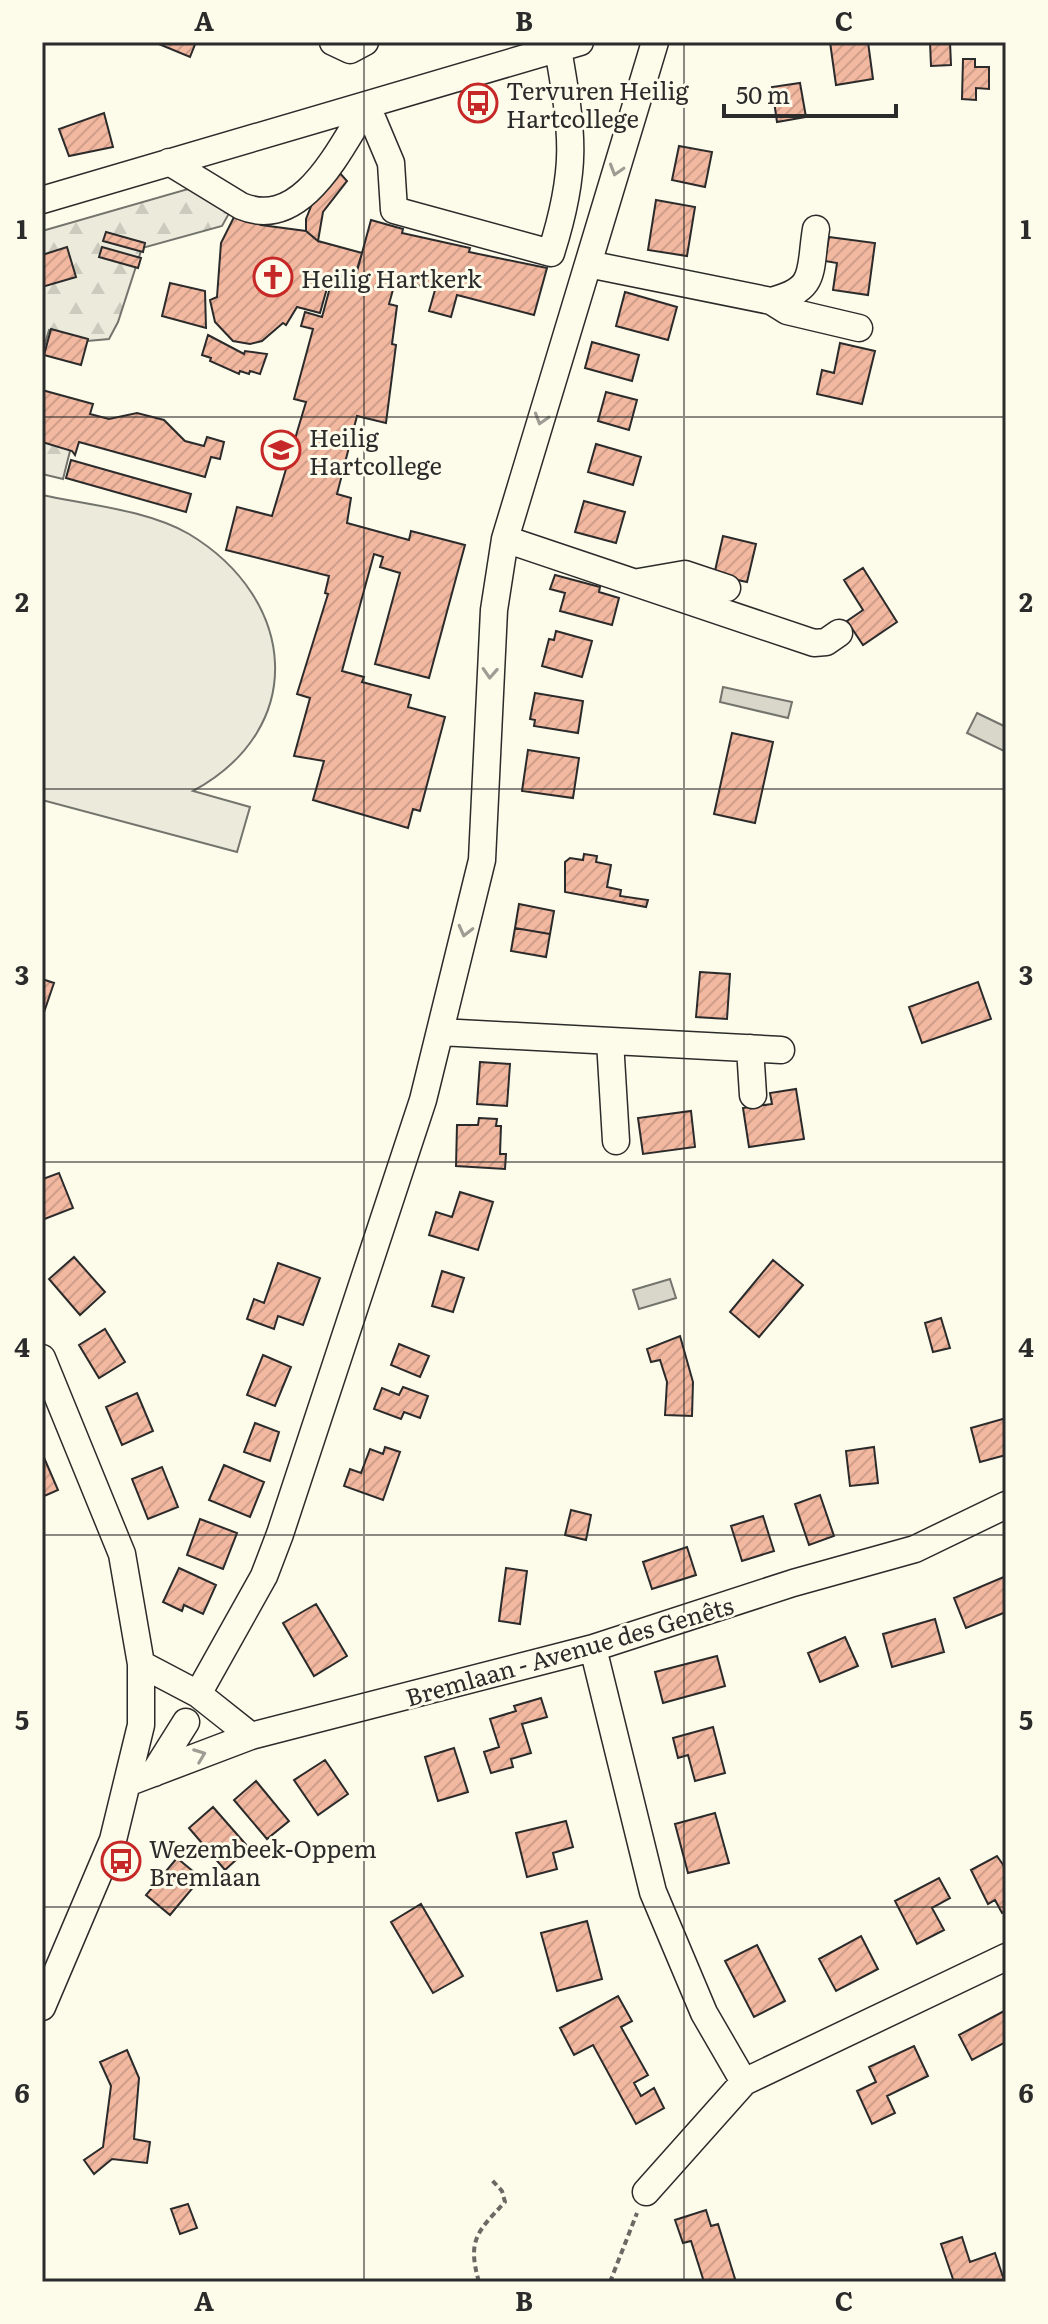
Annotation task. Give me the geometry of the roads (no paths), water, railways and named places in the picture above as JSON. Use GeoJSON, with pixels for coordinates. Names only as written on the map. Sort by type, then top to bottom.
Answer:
{"type":"FeatureCollection","features":[{"type":"Feature","properties":{"kind":"street"},"geometry":{"type":"LineString","coordinates":[[333,42],[350,50],[365,42]]}},
{"type":"Feature","properties":{"kind":"street"},"geometry":{"type":"LineString","coordinates":[[198,1694],[264,1576],[280,1534],[391,1201],[440,1032],[482,860],[494,610],[505,539],[655,42]]}},
{"type":"Feature","properties":{"kind":"street"},"geometry":{"type":"LineString","coordinates":[[42,200],[569,45],[572,150],[567,202],[551,253],[394,210],[391,163],[367,106]]}},
{"type":"Feature","properties":{"kind":"street"},"geometry":{"type":"LineString","coordinates":[[169,162],[252,211],[278,210],[315,183],[367,106]]}},
{"type":"Feature","properties":{"kind":"street"},"geometry":{"type":"LineString","coordinates":[[771,301],[798,294],[808,281],[816,229]]}},
{"type":"Feature","properties":{"kind":"street"},"geometry":{"type":"LineString","coordinates":[[588,264],[771,301],[787,311],[859,328]]}},
{"type":"Feature","properties":{"kind":"street"},"geometry":{"type":"LineString","coordinates":[[505,539],[814,643],[826,642],[839,633]]}},
{"type":"Feature","properties":{"kind":"street"},"geometry":{"type":"LineString","coordinates":[[639,582],[685,574],[727,588]]}},
{"type":"Feature","properties":{"kind":"street"},"geometry":{"type":"LineString","coordinates":[[440,1032],[781,1050]]}},
{"type":"Feature","properties":{"kind":"street"},"geometry":{"type":"LineString","coordinates":[[610,1041],[616,1141]]}},
{"type":"Feature","properties":{"kind":"street"},"geometry":{"type":"LineString","coordinates":[[750,1048],[753,1095]]}},
{"type":"Feature","properties":{"kind":"street"},"geometry":{"type":"LineString","coordinates":[[42,1358],[122,1554],[141,1664],[141,1725],[113,1840],[42,2007]]}},
{"type":"Feature","properties":{"kind":"street","name":"Bremlaan - Avenue des Genêts"},"geometry":{"type":"LineString","coordinates":[[127,1783],[251,1736],[593,1648],[793,1583],[915,1549],[1006,1505]]}},
{"type":"Feature","properties":{"kind":"street"},"geometry":{"type":"LineString","coordinates":[[593,1648],[653,1892],[704,2013],[744,2082]]}},
{"type":"Feature","properties":{"kind":"street"},"geometry":{"type":"LineString","coordinates":[[141,1664],[198,1694],[251,1736]]}},
{"type":"Feature","properties":{"kind":"street"},"geometry":{"type":"LineString","coordinates":[[154,1773],[186,1722]]}},
{"type":"Feature","properties":{"kind":"street"},"geometry":{"type":"LineString","coordinates":[[646,2192],[744,2082],[1006,1957]]}},
{"type":"Feature","properties":{"kind":"place","name":"Tervuren Heilig Hartcollege"},"geometry":{"type":"Point","coordinates":[478,103]}},
{"type":"Feature","properties":{"kind":"place","name":"Heilig Hartkerk"},"geometry":{"type":"Point","coordinates":[273,277]}},
{"type":"Feature","properties":{"kind":"place","name":"Heilig Hartcollege"},"geometry":{"type":"Point","coordinates":[281,450]}},
{"type":"Feature","properties":{"kind":"place","name":"Wezembeek-Oppem Bremlaan"},"geometry":{"type":"Point","coordinates":[121,1861]}}]}
